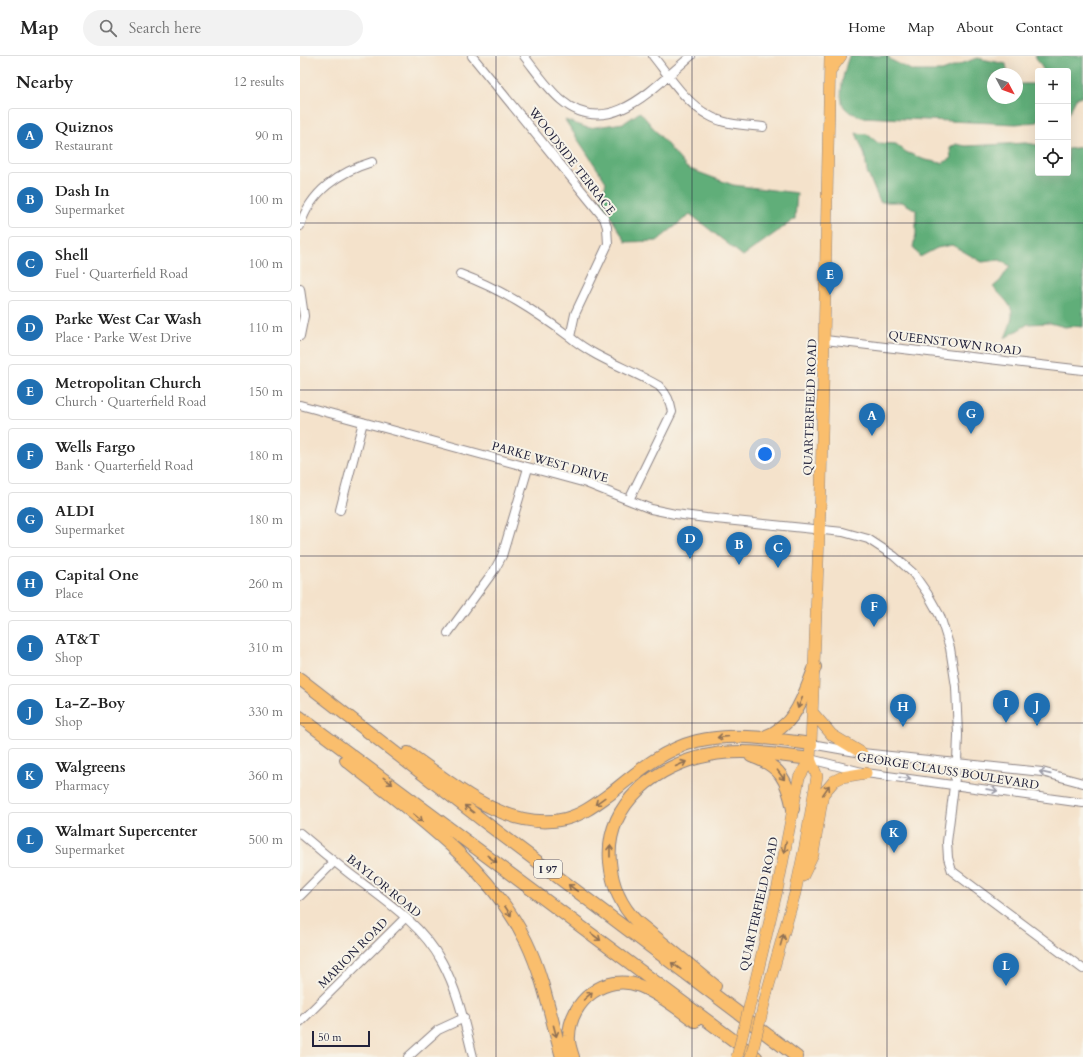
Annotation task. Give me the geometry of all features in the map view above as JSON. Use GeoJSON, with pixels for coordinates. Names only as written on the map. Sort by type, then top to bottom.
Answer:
{"type":"FeatureCollection","features":[{"type":"Feature","properties":{"kind":"highway"},"geometry":{"type":"LineString","coordinates":[[761,738],[778,732],[791,719],[815,667]]}},
{"type":"Feature","properties":{"kind":"highway"},"geometry":{"type":"LineString","coordinates":[[300,679],[474,797],[495,809],[530,821],[553,821],[566,819],[581,813],[598,803],[645,765],[679,747],[713,738],[734,736],[811,744]]}},
{"type":"Feature","properties":{"kind":"highway","name":"I 97"},"geometry":{"type":"LineString","coordinates":[[300,679],[499,832],[797,1057]]}},
{"type":"Feature","properties":{"kind":"highway","name":"I 97"},"geometry":{"type":"LineString","coordinates":[[300,717],[756,1057]]}},
{"type":"Feature","properties":{"kind":"highway"},"geometry":{"type":"LineString","coordinates":[[300,724],[426,824],[472,867],[502,901],[527,942],[536,964],[562,1057]]}},
{"type":"Feature","properties":{"kind":"highway"},"geometry":{"type":"LineString","coordinates":[[797,1057],[629,914],[620,899],[610,869],[610,838],[614,826],[625,805],[638,790],[666,771],[687,761],[709,755],[735,751],[810,759]]}},
{"type":"Feature","properties":{"kind":"highway"},"geometry":{"type":"LineString","coordinates":[[735,751],[761,760],[776,769],[782,775],[789,790],[793,809]]}},
{"type":"Feature","properties":{"kind":"highway"},"geometry":{"type":"LineString","coordinates":[[573,1057],[569,1036],[571,1023],[581,1002],[590,993],[602,986],[626,982],[640,986],[653,993],[751,1057]]}},
{"type":"Feature","properties":{"kind":"main road","name":"QUARTERFIELD ROAD"},"geometry":{"type":"LineString","coordinates":[[751,1057],[767,992],[795,893],[817,776],[810,759],[815,667],[825,340],[830,56]]}},
{"type":"Feature","properties":{"kind":"main road"},"geometry":{"type":"LineString","coordinates":[[830,72],[841,56]]}},
{"type":"Feature","properties":{"kind":"main road"},"geometry":{"type":"LineString","coordinates":[[813,713],[834,737],[862,753]]}},
{"type":"Feature","properties":{"kind":"main road","name":"QUARTERFIELD ROAD"},"geometry":{"type":"LineString","coordinates":[[737,1057],[778,886],[799,778],[810,759]]}},
{"type":"Feature","properties":{"kind":"main road"},"geometry":{"type":"LineString","coordinates":[[795,893],[813,855],[823,794],[834,781],[842,777],[866,773]]}},
{"type":"Feature","properties":{"kind":"street","name":"WOODSIDE TERRACE"},"geometry":{"type":"LineString","coordinates":[[472,56],[599,212],[607,227],[608,244],[575,314],[570,337]]}},
{"type":"Feature","properties":{"kind":"street"},"geometry":{"type":"LineString","coordinates":[[524,56],[562,101],[585,113],[602,115],[623,110],[634,103],[691,56]]}},
{"type":"Feature","properties":{"kind":"street"},"geometry":{"type":"LineString","coordinates":[[653,56],[690,100],[709,116],[732,124],[763,128]]}},
{"type":"Feature","properties":{"kind":"street"},"geometry":{"type":"LineString","coordinates":[[300,226],[310,204],[324,187],[340,174],[372,162]]}},
{"type":"Feature","properties":{"kind":"street"},"geometry":{"type":"LineString","coordinates":[[460,274],[487,284],[505,293],[570,337],[582,347],[659,386],[667,394],[672,412],[629,500]]}},
{"type":"Feature","properties":{"kind":"street"},"geometry":{"type":"LineString","coordinates":[[300,289],[304,316],[300,336]]}},
{"type":"Feature","properties":{"kind":"street","name":"QUEENSTOWN ROAD"},"geometry":{"type":"LineString","coordinates":[[825,340],[1083,370]]}},
{"type":"Feature","properties":{"kind":"street","name":"PARKE WEST DRIVE"},"geometry":{"type":"LineString","coordinates":[[300,405],[586,483],[651,509],[675,514],[843,532],[868,539],[894,556],[913,573],[927,593],[940,616],[950,648],[956,687],[958,735],[957,762],[947,842],[948,858],[952,871],[1083,970]]}},
{"type":"Feature","properties":{"kind":"street"},"geometry":{"type":"LineString","coordinates":[[340,510],[362,422]]}},
{"type":"Feature","properties":{"kind":"street"},"geometry":{"type":"LineString","coordinates":[[448,633],[495,569],[502,556],[528,468]]}},
{"type":"Feature","properties":{"kind":"street","name":"GEORGE CLAUSS BOULEVARD"},"geometry":{"type":"LineString","coordinates":[[811,744],[862,753],[1042,772],[1083,783]]}},
{"type":"Feature","properties":{"kind":"street","name":"GEORGE CLAUSS BOULEVARD"},"geometry":{"type":"LineString","coordinates":[[810,759],[866,773],[1083,803]]}},
{"type":"Feature","properties":{"kind":"street","name":"BAYLOR ROAD"},"geometry":{"type":"LineString","coordinates":[[300,833],[334,862],[390,904],[427,940],[441,960],[448,974],[464,1018],[474,1057]]}},
{"type":"Feature","properties":{"kind":"street"},"geometry":{"type":"LineString","coordinates":[[300,896],[334,862]]}},
{"type":"Feature","properties":{"kind":"street","name":"MARION ROAD"},"geometry":{"type":"LineString","coordinates":[[300,1022],[405,918]]}},
{"type":"Feature","properties":{"kind":"street"},"geometry":{"type":"LineString","coordinates":[[408,1057],[438,1030],[464,1018]]}},
{"type":"Feature","properties":{"kind":"green space"},"geometry":{"type":"Polygon","coordinates":[[[849,56],[888,56],[891,60],[913,71],[942,71],[977,58],[1006,64],[1007,68],[987,68],[987,104],[1023,104],[1023,84],[1035,84],[1035,122],[1016,124],[861,117],[848,111],[842,103],[841,90],[849,56]]]}},
{"type":"Feature","properties":{"kind":"green space"},"geometry":{"type":"Polygon","coordinates":[[[1035,56],[1083,56],[1083,97],[1077,97],[1071,109],[1071,68],[1042,68],[1035,56]]]}},
{"type":"Feature","properties":{"kind":"green space"},"geometry":{"type":"Polygon","coordinates":[[[640,112],[687,168],[733,185],[797,193],[795,219],[743,256],[690,214],[657,241],[626,242],[601,201],[606,182],[565,120],[588,128],[624,123],[640,112]]]}},
{"type":"Feature","properties":{"kind":"green space"},"geometry":{"type":"Polygon","coordinates":[[[856,133],[867,134],[878,143],[896,144],[906,152],[925,160],[942,163],[951,159],[950,148],[956,144],[966,146],[1026,143],[1035,144],[1035,176],[1071,176],[1071,149],[1083,147],[1083,327],[1065,327],[1050,323],[1028,324],[1005,338],[1011,321],[1011,310],[1009,305],[993,287],[1000,281],[1010,266],[1000,260],[982,262],[952,245],[937,248],[920,257],[913,247],[916,234],[916,210],[902,202],[880,202],[867,172],[865,156],[856,133]]]}},
{"type":"Feature","properties":{"kind":"place","name":"Metropolitan Church"},"geometry":{"type":"Point","coordinates":[830,295]}},
{"type":"Feature","properties":{"kind":"place","name":"ALDI"},"geometry":{"type":"Point","coordinates":[971,434]}},
{"type":"Feature","properties":{"kind":"place","name":"Quiznos"},"geometry":{"type":"Point","coordinates":[872,436]}},
{"type":"Feature","properties":{"kind":"place","name":"Parke West Car Wash"},"geometry":{"type":"Point","coordinates":[690,559]}},
{"type":"Feature","properties":{"kind":"place","name":"Dash In"},"geometry":{"type":"Point","coordinates":[739,565]}},
{"type":"Feature","properties":{"kind":"place","name":"Shell"},"geometry":{"type":"Point","coordinates":[778,568]}},
{"type":"Feature","properties":{"kind":"place","name":"Wells Fargo"},"geometry":{"type":"Point","coordinates":[874,627]}},
{"type":"Feature","properties":{"kind":"place","name":"AT&T"},"geometry":{"type":"Point","coordinates":[1006,723]}},
{"type":"Feature","properties":{"kind":"place","name":"La-Z-Boy"},"geometry":{"type":"Point","coordinates":[1037,726]}},
{"type":"Feature","properties":{"kind":"place","name":"Capital One"},"geometry":{"type":"Point","coordinates":[903,727]}},
{"type":"Feature","properties":{"kind":"place","name":"Walgreens"},"geometry":{"type":"Point","coordinates":[894,853]}},
{"type":"Feature","properties":{"kind":"place","name":"Walmart Supercenter"},"geometry":{"type":"Point","coordinates":[1006,986]}}]}
